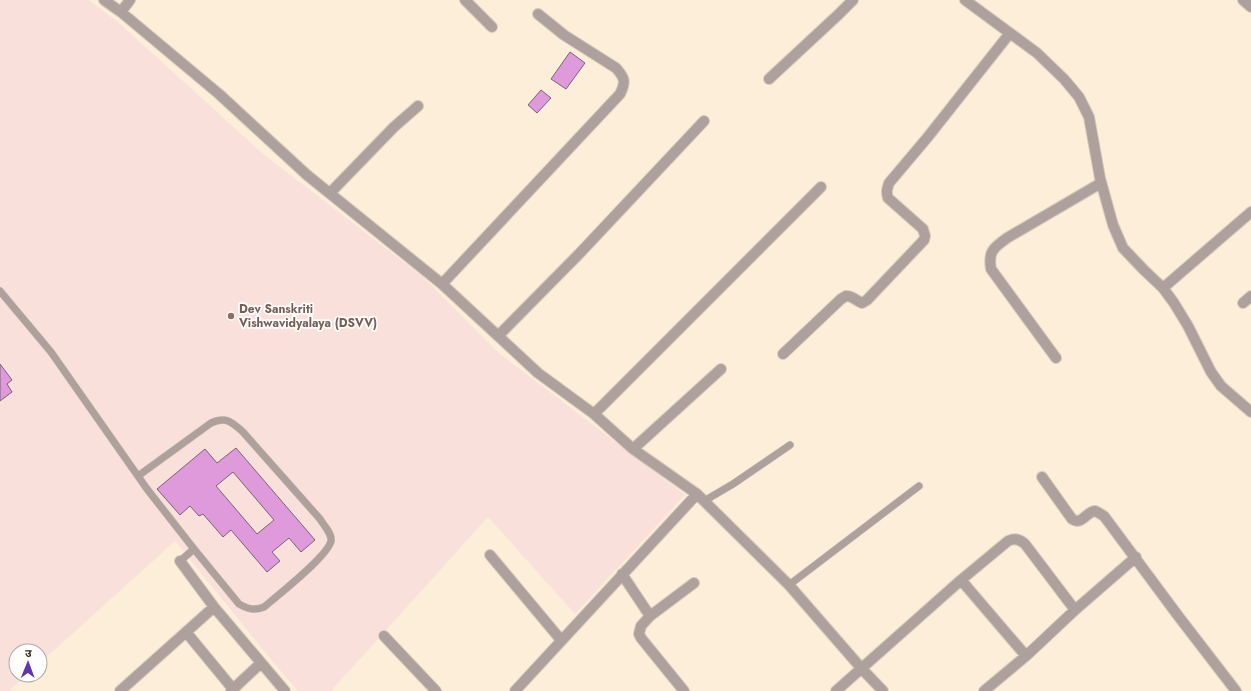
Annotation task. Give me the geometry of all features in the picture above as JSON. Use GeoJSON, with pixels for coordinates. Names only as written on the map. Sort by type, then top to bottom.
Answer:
{"type":"FeatureCollection","features":[{"type":"Feature","properties":{"kind":"street"},"geometry":{"type":"LineString","coordinates":[[104,0],[121,12],[219,94],[307,175],[442,284],[499,335],[538,373],[594,414],[633,449],[697,494],[789,585],[883,691]]}},
{"type":"Feature","properties":{"kind":"street"},"geometry":{"type":"LineString","coordinates":[[121,12],[130,0]]}},
{"type":"Feature","properties":{"kind":"street"},"geometry":{"type":"LineString","coordinates":[[465,0],[492,27]]}},
{"type":"Feature","properties":{"kind":"street"},"geometry":{"type":"LineString","coordinates":[[769,79],[853,0]]}},
{"type":"Feature","properties":{"kind":"street"},"geometry":{"type":"LineString","coordinates":[[965,0],[1037,53],[1079,97],[1089,117],[1101,183],[1113,225],[1123,248],[1142,270],[1163,288],[1180,312],[1221,386],[1251,412]]}},
{"type":"Feature","properties":{"kind":"street"},"geometry":{"type":"LineString","coordinates":[[1243,0],[1251,7]]}},
{"type":"Feature","properties":{"kind":"street"},"geometry":{"type":"LineString","coordinates":[[442,284],[620,94],[624,87],[622,74],[616,68],[564,35],[538,14]]}},
{"type":"Feature","properties":{"kind":"street"},"geometry":{"type":"LineString","coordinates":[[783,354],[841,299],[846,296],[852,297],[857,302],[864,302],[924,240],[925,236],[923,229],[888,198],[886,193],[889,183],[927,138],[1010,33]]}},
{"type":"Feature","properties":{"kind":"street"},"geometry":{"type":"LineString","coordinates":[[330,193],[394,127],[418,106]]}},
{"type":"Feature","properties":{"kind":"street"},"geometry":{"type":"LineString","coordinates":[[499,335],[579,254],[704,121]]}},
{"type":"Feature","properties":{"kind":"street"},"geometry":{"type":"LineString","coordinates":[[1056,358],[991,269],[989,260],[991,252],[1007,238],[1101,183]]}},
{"type":"Feature","properties":{"kind":"street"},"geometry":{"type":"LineString","coordinates":[[594,414],[821,187]]}},
{"type":"Feature","properties":{"kind":"street"},"geometry":{"type":"LineString","coordinates":[[1163,288],[1251,212]]}},
{"type":"Feature","properties":{"kind":"street"},"geometry":{"type":"LineString","coordinates":[[1243,303],[1251,296]]}},
{"type":"Feature","properties":{"kind":"street"},"geometry":{"type":"LineString","coordinates":[[633,449],[721,369]]}},
{"type":"Feature","properties":{"kind":"street"},"geometry":{"type":"LineString","coordinates":[[1042,477],[1075,520],[1079,520],[1094,511],[1104,516],[1236,691]]}},
{"type":"Feature","properties":{"kind":"street"},"geometry":{"type":"LineString","coordinates":[[517,690],[561,640],[697,494]]}},
{"type":"Feature","properties":{"kind":"street"},"geometry":{"type":"LineString","coordinates":[[836,691],[961,580],[1008,541],[1014,538],[1026,544],[1075,610]]}},
{"type":"Feature","properties":{"kind":"street"},"geometry":{"type":"LineString","coordinates":[[490,555],[561,640]]}},
{"type":"Feature","properties":{"kind":"street"},"geometry":{"type":"LineString","coordinates":[[984,691],[1026,656],[1075,610],[1136,558]]}},
{"type":"Feature","properties":{"kind":"street"},"geometry":{"type":"LineString","coordinates":[[180,562],[214,607],[284,691]]}},
{"type":"Feature","properties":{"kind":"street"},"geometry":{"type":"LineString","coordinates":[[622,574],[650,616]]}},
{"type":"Feature","properties":{"kind":"street"},"geometry":{"type":"LineString","coordinates":[[961,580],[1026,656]]}},
{"type":"Feature","properties":{"kind":"street"},"geometry":{"type":"LineString","coordinates":[[684,691],[640,638],[640,634],[641,626],[650,616],[694,582]]}},
{"type":"Feature","properties":{"kind":"street"},"geometry":{"type":"LineString","coordinates":[[120,691],[214,607]]}},
{"type":"Feature","properties":{"kind":"street"},"geometry":{"type":"LineString","coordinates":[[186,632],[232,690],[261,663]]}},
{"type":"Feature","properties":{"kind":"street"},"geometry":{"type":"LineString","coordinates":[[384,636],[436,691]]}},
{"type":"Feature","properties":{"kind":"lane"},"geometry":{"type":"LineString","coordinates":[[0,291],[50,352],[138,476],[194,549],[239,604],[249,610],[264,607],[302,575],[326,550],[330,541],[330,533],[320,519],[243,432],[232,422],[218,420],[211,423],[138,476]]}},
{"type":"Feature","properties":{"kind":"lane"},"geometry":{"type":"LineString","coordinates":[[704,502],[734,484],[790,445]]}},
{"type":"Feature","properties":{"kind":"lane"},"geometry":{"type":"LineString","coordinates":[[789,585],[919,486]]}},
{"type":"Feature","properties":{"kind":"lane"},"geometry":{"type":"LineString","coordinates":[[180,562],[194,549]]}},
{"type":"Feature","properties":{"kind":"shaded area","name":"Dev Sanskriti Vishwavidyalaya (DSVV)"},"geometry":{"type":"Polygon","coordinates":[[[0,0],[89,0],[119,23],[262,153],[423,277],[500,354],[685,495],[575,614],[488,517],[331,691],[298,691],[175,541],[48,656],[48,643],[8,643],[8,683],[18,683],[9,691],[0,691],[0,0]]]}},
{"type":"Feature","properties":{"kind":"building"},"geometry":{"type":"Polygon","coordinates":[[[570,52],[585,63],[566,89],[551,79],[570,52]]]}},
{"type":"Feature","properties":{"kind":"building"},"geometry":{"type":"Polygon","coordinates":[[[541,90],[551,98],[537,113],[528,105],[541,90]]]}},
{"type":"Feature","properties":{"kind":"building"},"geometry":{"type":"Polygon","coordinates":[[[0,364],[12,380],[7,384],[12,392],[0,401],[0,364]]]}},
{"type":"Feature","properties":{"kind":"building"},"geometry":{"type":"Polygon","coordinates":[[[236,448],[315,540],[301,552],[289,538],[272,552],[280,561],[267,572],[231,530],[223,537],[203,514],[199,516],[190,506],[180,515],[157,489],[205,449],[217,463],[236,448]],[[233,472],[216,486],[257,534],[274,520],[233,472]]]}},
{"type":"Feature","properties":{"kind":"place","name":"Dev Sanskriti Vishwavidyalaya (DSVV)"},"geometry":{"type":"Point","coordinates":[231,316]}}]}
